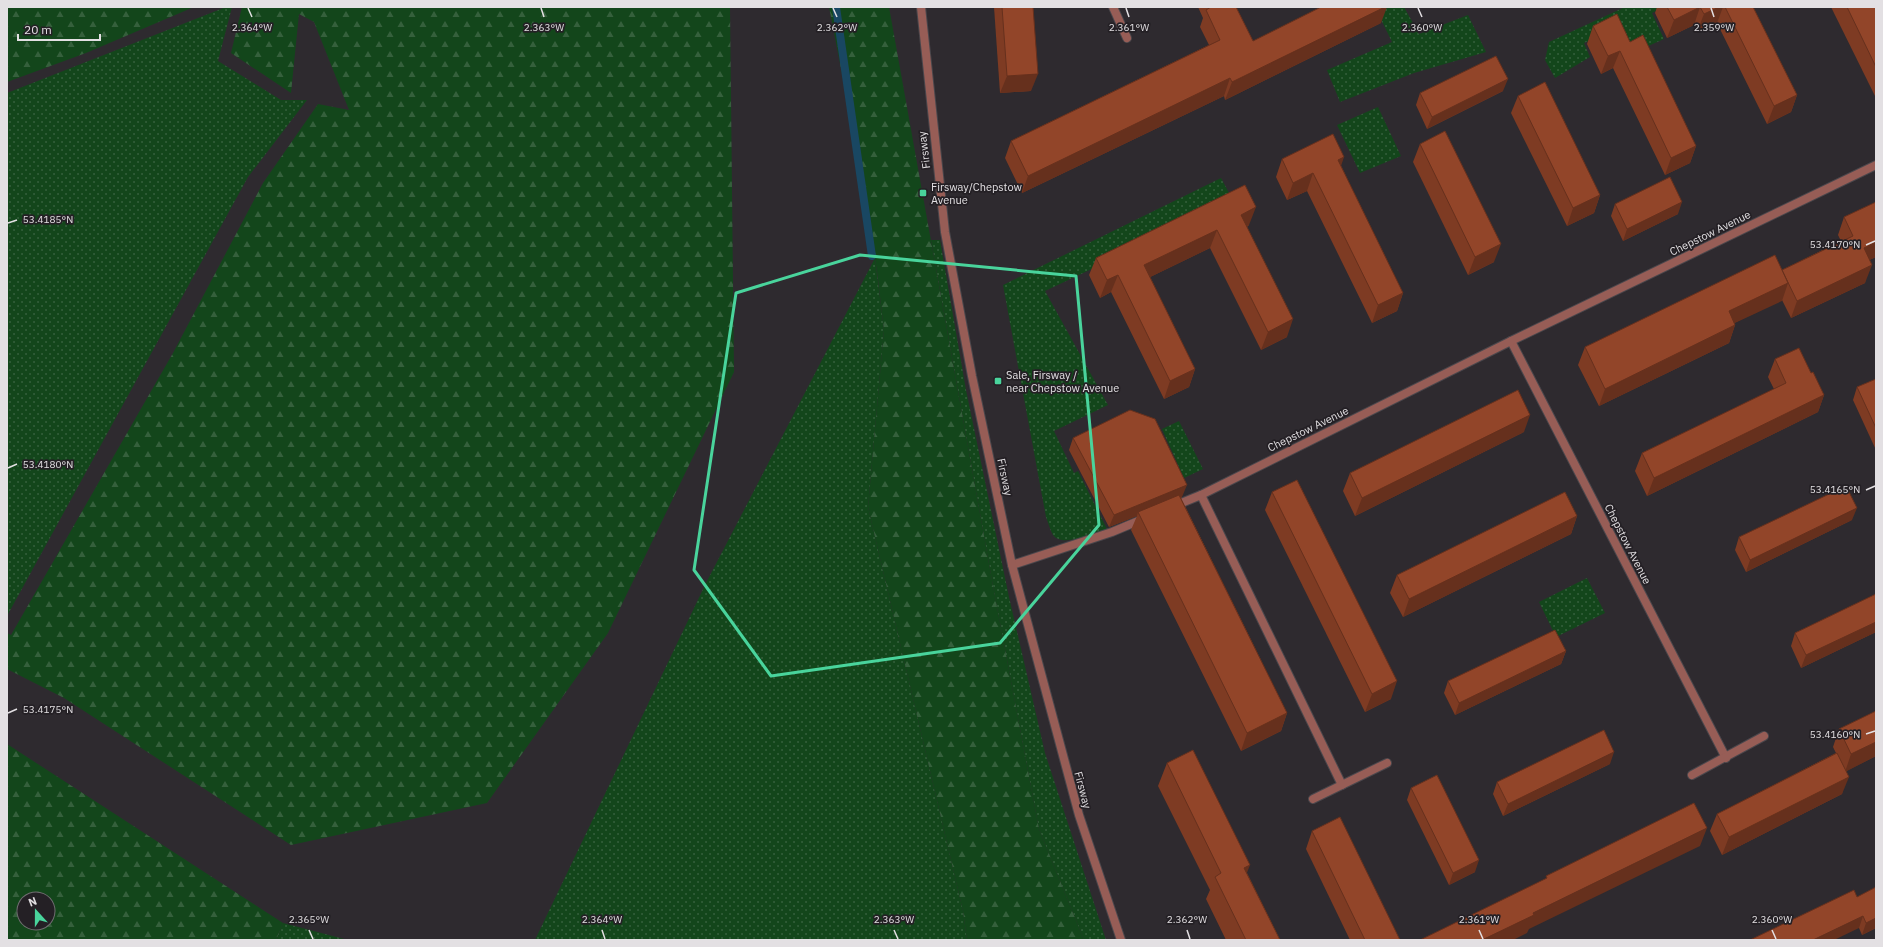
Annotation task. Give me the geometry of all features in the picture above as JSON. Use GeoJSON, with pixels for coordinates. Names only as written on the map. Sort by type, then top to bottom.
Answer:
{"type":"FeatureCollection","features":[{"type":"Feature","properties":{"kind":"street","name":"Firsway"},"geometry":{"type":"LineString","coordinates":[[920,7],[945,232],[972,376],[1012,565],[1079,815],[1121,940]]}},
{"type":"Feature","properties":{"kind":"street"},"geometry":{"type":"LineString","coordinates":[[1113,7],[1127,38]]}},
{"type":"Feature","properties":{"kind":"street","name":"Chepstow Avenue"},"geometry":{"type":"LineString","coordinates":[[1162,511],[1201,495],[1511,341],[1876,166]]}},
{"type":"Feature","properties":{"kind":"street","name":"Chepstow Avenue"},"geometry":{"type":"LineString","coordinates":[[1511,341],[1726,758]]}},
{"type":"Feature","properties":{"kind":"street"},"geometry":{"type":"LineString","coordinates":[[1201,495],[1342,785]]}},
{"type":"Feature","properties":{"kind":"street"},"geometry":{"type":"LineString","coordinates":[[1012,565],[1112,532],[1148,517]]}},
{"type":"Feature","properties":{"kind":"street"},"geometry":{"type":"LineString","coordinates":[[1692,776],[1764,736]]}},
{"type":"Feature","properties":{"kind":"street"},"geometry":{"type":"LineString","coordinates":[[1313,799],[1387,763]]}},
{"type":"Feature","properties":{"kind":"highlighted area"},"geometry":{"type":"Polygon","coordinates":[[[860,255],[1076,276],[1099,525],[1000,643],[771,676],[694,570],[736,293],[860,255]]]}},
{"type":"Feature","properties":{"kind":"green space"},"geometry":{"type":"Polygon","coordinates":[[[7,7],[194,7],[86,53],[7,82],[7,7]]]}},
{"type":"Feature","properties":{"kind":"green space"},"geometry":{"type":"Polygon","coordinates":[[[226,7],[232,7],[218,61],[281,100],[307,100],[248,177],[7,616],[7,93],[226,7]]]}},
{"type":"Feature","properties":{"kind":"green space"},"geometry":{"type":"Polygon","coordinates":[[[242,7],[730,7],[734,372],[608,633],[487,803],[291,845],[64,698],[7,669],[7,633],[11,635],[173,353],[263,183],[318,104],[349,110],[314,22],[299,14],[291,93],[231,53],[242,7]]]}},
{"type":"Feature","properties":{"kind":"green space"},"geometry":{"type":"Polygon","coordinates":[[[829,7],[889,7],[993,586],[1039,829],[1084,940],[967,940],[963,911],[868,507],[884,330],[877,271],[861,171],[829,7]]]}},
{"type":"Feature","properties":{"kind":"green space"},"geometry":{"type":"Polygon","coordinates":[[[1375,7],[1404,7],[1419,34],[1468,15],[1486,52],[1414,73],[1340,102],[1327,70],[1392,42],[1375,7]]]}},
{"type":"Feature","properties":{"kind":"green space"},"geometry":{"type":"Polygon","coordinates":[[[1625,7],[1664,7],[1652,13],[1664,39],[1628,55],[1616,28],[1584,43],[1590,57],[1555,78],[1545,60],[1549,42],[1625,7]]]}},
{"type":"Feature","properties":{"kind":"green space"},"geometry":{"type":"Polygon","coordinates":[[[1378,107],[1401,156],[1360,173],[1337,125],[1378,107]]]}},
{"type":"Feature","properties":{"kind":"green space"},"geometry":{"type":"Polygon","coordinates":[[[1221,178],[1234,202],[1045,291],[1108,405],[1054,431],[1074,473],[1078,471],[1107,529],[1071,540],[1057,539],[1052,533],[1046,517],[1003,285],[1221,178]]]}},
{"type":"Feature","properties":{"kind":"green space"},"geometry":{"type":"Polygon","coordinates":[[[931,240],[940,240],[966,390],[1009,597],[1045,753],[1106,940],[1084,940],[1039,829],[993,586],[931,240]]]}},
{"type":"Feature","properties":{"kind":"green space"},"geometry":{"type":"Polygon","coordinates":[[[875,258],[884,330],[868,507],[963,911],[967,940],[535,940],[706,583],[875,258]]]}},
{"type":"Feature","properties":{"kind":"green space"},"geometry":{"type":"Polygon","coordinates":[[[1179,421],[1203,469],[1184,478],[1162,429],[1179,421]]]}},
{"type":"Feature","properties":{"kind":"green space"},"geometry":{"type":"Polygon","coordinates":[[[1587,578],[1605,613],[1556,637],[1539,602],[1587,578]]]}},
{"type":"Feature","properties":{"kind":"green space"},"geometry":{"type":"Polygon","coordinates":[[[7,744],[283,923],[276,940],[7,940],[7,744]]]}},
{"type":"Feature","properties":{"kind":"green space"},"geometry":{"type":"Polygon","coordinates":[[[283,923],[348,940],[276,940],[283,923]]]}},
{"type":"Feature","properties":{"kind":"building"},"geometry":{"type":"Polygon","coordinates":[[[1002,7],[1033,7],[1038,74],[1007,76],[1002,7]]]}},
{"type":"Feature","properties":{"kind":"building"},"geometry":{"type":"Polygon","coordinates":[[[1211,7],[1236,7],[1253,41],[1321,7],[1385,7],[1232,82],[1230,78],[1028,176],[1011,141],[1220,40],[1206,10],[1211,7]]]}},
{"type":"Feature","properties":{"kind":"building"},"geometry":{"type":"Polygon","coordinates":[[[1667,7],[1700,7],[1674,20],[1667,7]]]}},
{"type":"Feature","properties":{"kind":"building"},"geometry":{"type":"Polygon","coordinates":[[[1700,7],[1719,7],[1704,14],[1700,7]]]}},
{"type":"Feature","properties":{"kind":"building"},"geometry":{"type":"Polygon","coordinates":[[[1725,7],[1753,7],[1797,95],[1774,106],[1725,7]]]}},
{"type":"Feature","properties":{"kind":"building"},"geometry":{"type":"Polygon","coordinates":[[[1847,7],[1876,7],[1876,67],[1847,7]]]}},
{"type":"Feature","properties":{"kind":"building"},"geometry":{"type":"Polygon","coordinates":[[[1617,14],[1630,42],[1643,35],[1696,146],[1671,158],[1620,51],[1608,56],[1593,26],[1617,14]]]}},
{"type":"Feature","properties":{"kind":"building"},"geometry":{"type":"Polygon","coordinates":[[[1496,56],[1508,79],[1432,117],[1420,93],[1496,56]]]}},
{"type":"Feature","properties":{"kind":"building"},"geometry":{"type":"Polygon","coordinates":[[[1545,82],[1600,195],[1573,208],[1518,96],[1545,82]]]}},
{"type":"Feature","properties":{"kind":"building"},"geometry":{"type":"Polygon","coordinates":[[[1445,131],[1501,244],[1475,257],[1420,144],[1445,131]]]}},
{"type":"Feature","properties":{"kind":"building"},"geometry":{"type":"Polygon","coordinates":[[[1333,134],[1344,157],[1338,160],[1403,293],[1378,305],[1313,173],[1293,183],[1282,159],[1333,134]]]}},
{"type":"Feature","properties":{"kind":"building"},"geometry":{"type":"Polygon","coordinates":[[[1670,177],[1682,202],[1627,229],[1615,204],[1670,177]]]}},
{"type":"Feature","properties":{"kind":"building"},"geometry":{"type":"Polygon","coordinates":[[[1245,185],[1256,207],[1241,215],[1293,319],[1268,332],[1217,230],[1144,265],[1195,369],[1170,381],[1118,275],[1107,280],[1096,258],[1245,185]]]}},
{"type":"Feature","properties":{"kind":"building"},"geometry":{"type":"Polygon","coordinates":[[[1876,202],[1876,242],[1864,248],[1872,265],[1797,301],[1782,270],[1853,236],[1844,217],[1876,202]]]}},
{"type":"Feature","properties":{"kind":"building"},"geometry":{"type":"Polygon","coordinates":[[[1775,255],[1788,283],[1729,311],[1735,325],[1605,389],[1585,347],[1775,255]]]}},
{"type":"Feature","properties":{"kind":"building"},"geometry":{"type":"Polygon","coordinates":[[[1799,348],[1824,395],[1654,478],[1642,453],[1786,383],[1775,359],[1799,348]]]}},
{"type":"Feature","properties":{"kind":"building"},"geometry":{"type":"Polygon","coordinates":[[[1876,379],[1876,428],[1857,387],[1876,379]]]}},
{"type":"Feature","properties":{"kind":"building"},"geometry":{"type":"Polygon","coordinates":[[[1518,390],[1530,415],[1362,498],[1350,473],[1518,390]]]}},
{"type":"Feature","properties":{"kind":"building"},"geometry":{"type":"Polygon","coordinates":[[[1130,410],[1155,419],[1187,485],[1114,515],[1073,438],[1130,410]]]}},
{"type":"Feature","properties":{"kind":"building"},"geometry":{"type":"Polygon","coordinates":[[[1297,480],[1397,681],[1372,694],[1272,492],[1297,480]]]}},
{"type":"Feature","properties":{"kind":"building"},"geometry":{"type":"Polygon","coordinates":[[[1846,486],[1857,508],[1750,560],[1739,537],[1846,486]]]}},
{"type":"Feature","properties":{"kind":"building"},"geometry":{"type":"Polygon","coordinates":[[[1565,492],[1577,516],[1409,599],[1397,575],[1565,492]]]}},
{"type":"Feature","properties":{"kind":"building"},"geometry":{"type":"Polygon","coordinates":[[[1179,495],[1287,713],[1247,733],[1138,512],[1179,495]]]}},
{"type":"Feature","properties":{"kind":"building"},"geometry":{"type":"Polygon","coordinates":[[[1876,594],[1876,622],[1806,655],[1795,633],[1876,594]]]}},
{"type":"Feature","properties":{"kind":"building"},"geometry":{"type":"Polygon","coordinates":[[[1555,630],[1566,651],[1459,703],[1448,681],[1555,630]]]}},
{"type":"Feature","properties":{"kind":"building"},"geometry":{"type":"Polygon","coordinates":[[[1876,711],[1876,742],[1851,754],[1839,729],[1876,711]]]}},
{"type":"Feature","properties":{"kind":"building"},"geometry":{"type":"Polygon","coordinates":[[[1604,730],[1614,752],[1508,804],[1497,782],[1604,730]]]}},
{"type":"Feature","properties":{"kind":"building"},"geometry":{"type":"Polygon","coordinates":[[[1193,750],[1250,865],[1244,868],[1280,940],[1246,940],[1215,877],[1221,873],[1167,763],[1193,750]]]}},
{"type":"Feature","properties":{"kind":"building"},"geometry":{"type":"Polygon","coordinates":[[[1837,753],[1849,777],[1729,837],[1717,814],[1837,753]]]}},
{"type":"Feature","properties":{"kind":"building"},"geometry":{"type":"Polygon","coordinates":[[[1437,775],[1479,860],[1453,873],[1411,788],[1437,775]]]}},
{"type":"Feature","properties":{"kind":"building"},"geometry":{"type":"Polygon","coordinates":[[[1694,803],[1707,828],[1533,913],[1534,915],[1482,940],[1420,940],[1547,878],[1546,876],[1694,803]]]}},
{"type":"Feature","properties":{"kind":"building"},"geometry":{"type":"Polygon","coordinates":[[[1340,817],[1400,940],[1365,940],[1312,831],[1340,817]]]}},
{"type":"Feature","properties":{"kind":"building"},"geometry":{"type":"Polygon","coordinates":[[[1876,887],[1876,918],[1866,923],[1863,916],[1813,940],[1750,940],[1854,890],[1857,897],[1876,887]]]}},
{"type":"Feature","properties":{"kind":"waterway"},"geometry":{"type":"LineString","coordinates":[[836,7],[872,256]]}},
{"type":"Feature","properties":{"kind":"place","name":"Firsway/Chepstow Avenue"},"geometry":{"type":"Point","coordinates":[923,193]}},
{"type":"Feature","properties":{"kind":"place","name":"Sale, Firsway / near Chepstow Avenue"},"geometry":{"type":"Point","coordinates":[998,381]}}]}
